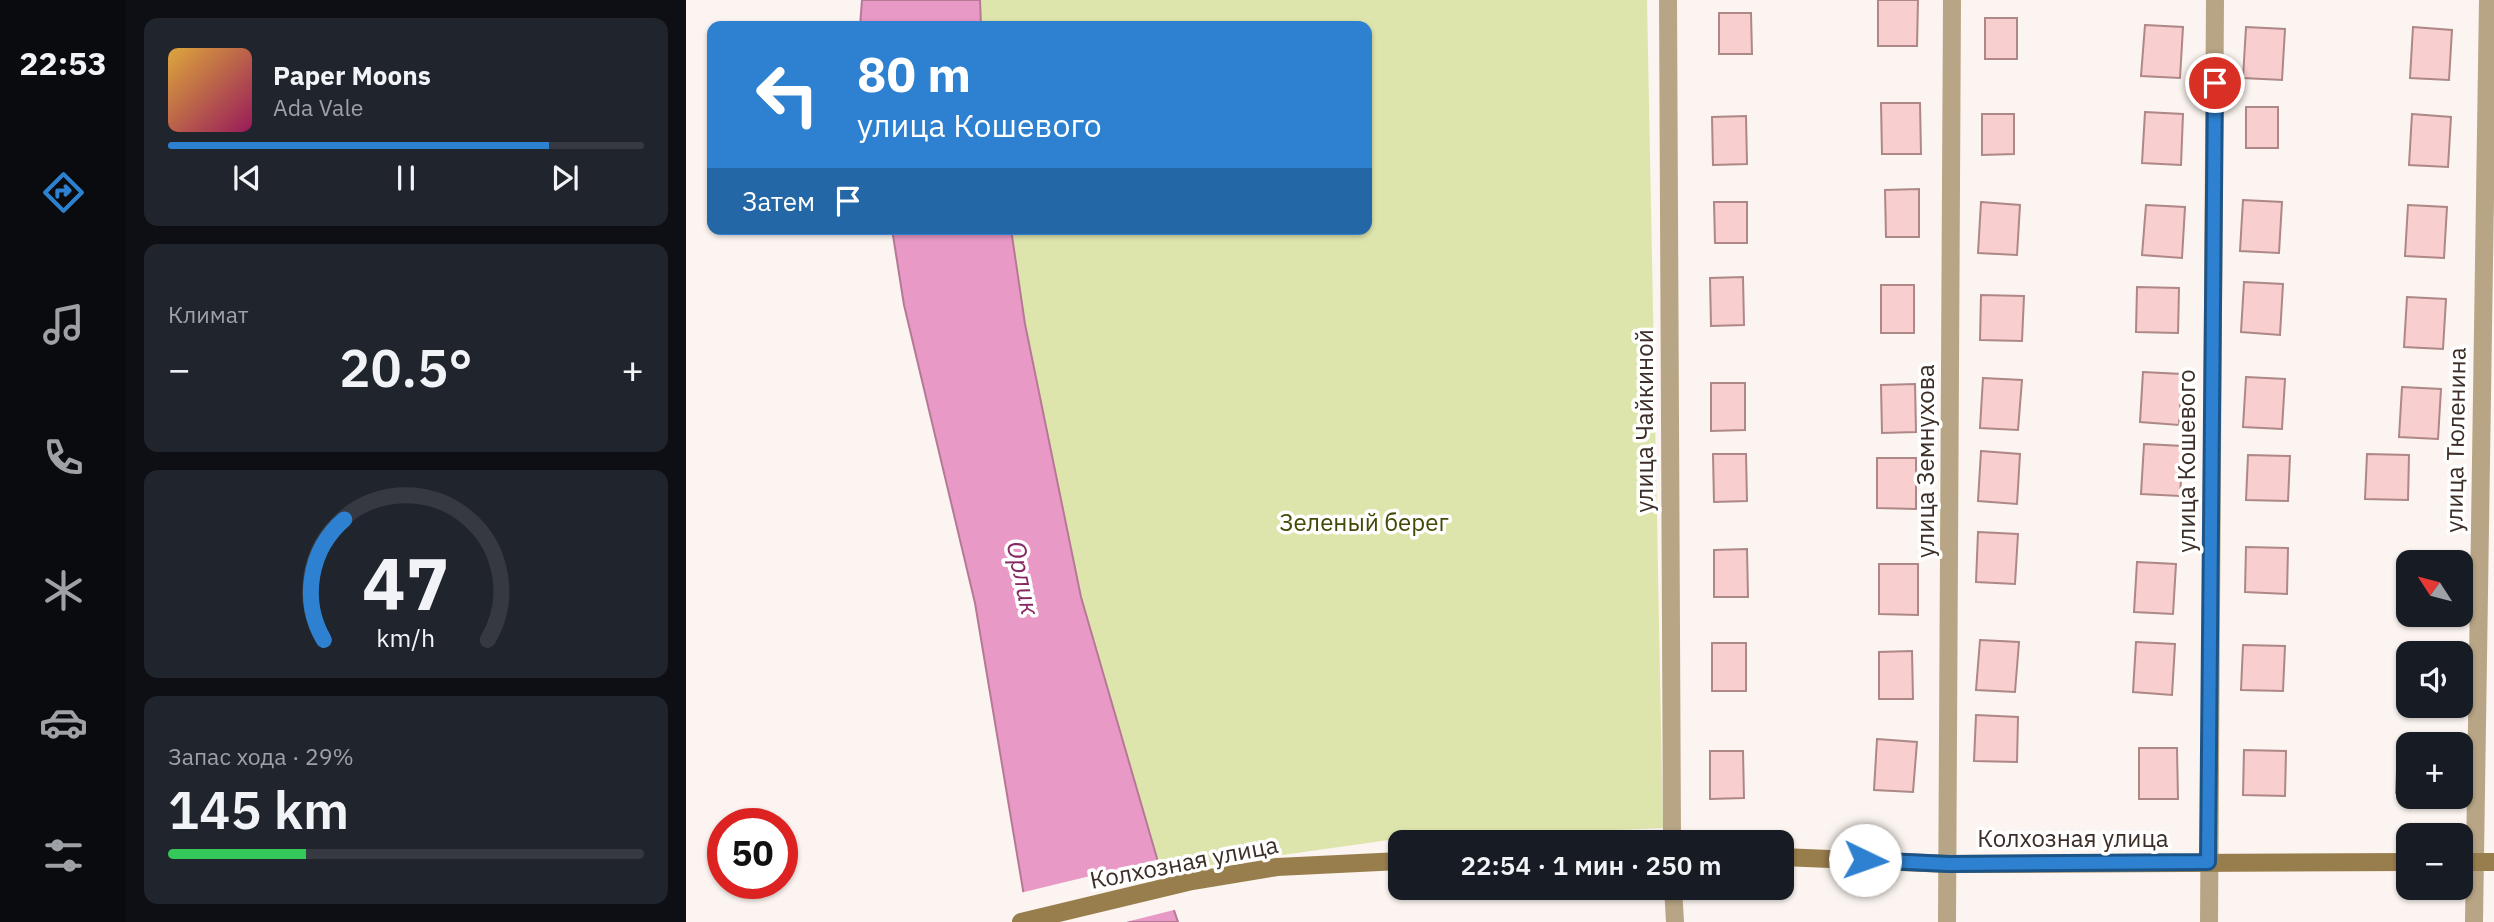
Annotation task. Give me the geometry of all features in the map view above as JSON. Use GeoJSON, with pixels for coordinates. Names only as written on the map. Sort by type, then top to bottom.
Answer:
{"type":"FeatureCollection","features":[{"type":"Feature","properties":{"kind":"main road","name":"Колхозная улица"},"geometry":{"type":"LineString","coordinates":[[1794,858],[1949,864],[2396,862]]}},
{"type":"Feature","properties":{"kind":"main road","name":"Колхозная улица"},"geometry":{"type":"LineString","coordinates":[[1021,922],[1192,881],[1277,867],[1388,862]]}},
{"type":"Feature","properties":{"kind":"main road"},"geometry":{"type":"LineString","coordinates":[[2473,862],[2494,862]]}},
{"type":"Feature","properties":{"kind":"street","name":"улица Чайкиной"},"geometry":{"type":"LineString","coordinates":[[1668,0],[1672,830]]}},
{"type":"Feature","properties":{"kind":"street","name":"улица Земнухова"},"geometry":{"type":"LineString","coordinates":[[1947,922],[1952,0]]}},
{"type":"Feature","properties":{"kind":"street","name":"улица Кошевого"},"geometry":{"type":"LineString","coordinates":[[2209,922],[2216,0]]}},
{"type":"Feature","properties":{"kind":"street","name":"улица Тюленина"},"geometry":{"type":"LineString","coordinates":[[2468,823],[2488,0]]}},
{"type":"Feature","properties":{"kind":"street"},"geometry":{"type":"LineString","coordinates":[[1674,900],[1675,922]]}},
{"type":"Feature","properties":{"kind":"street","name":"улица Тюленина"},"geometry":{"type":"LineString","coordinates":[[2471,900],[2474,922]]}},
{"type":"Feature","properties":{"kind":"green space","name":"Зеленый берег"},"geometry":{"type":"Polygon","coordinates":[[[980,0],[1647,0],[1663,828],[1388,830],[1388,840],[1161,872],[1081,597],[1025,324],[1012,235],[1372,235],[1372,21],[981,21],[980,0]]]}},
{"type":"Feature","properties":{"kind":"water"},"geometry":{"type":"Polygon","coordinates":[[[862,0],[980,0],[981,21],[860,21],[862,0]]]}},
{"type":"Feature","properties":{"kind":"water","name":"Орлик"},"geometry":{"type":"Polygon","coordinates":[[[893,235],[1012,235],[1025,324],[1081,597],[1178,922],[1034,922],[1026,908],[975,603],[904,305],[893,235]]]}},
{"type":"Feature","properties":{"kind":"pier"},"geometry":{"type":"Polygon","coordinates":[[[1160,859],[1178,909],[1126,922],[1030,922],[1023,910],[1020,893],[1160,859]]]}},
{"type":"Feature","properties":{"kind":"building"},"geometry":{"type":"Polygon","coordinates":[[[1878,0],[1918,0],[1917,46],[1878,46],[1878,0]]]}},
{"type":"Feature","properties":{"kind":"building"},"geometry":{"type":"Polygon","coordinates":[[[1719,13],[1751,13],[1752,54],[1719,54],[1719,13]]]}},
{"type":"Feature","properties":{"kind":"building"},"geometry":{"type":"Polygon","coordinates":[[[1985,18],[2017,18],[2017,59],[1985,59],[1985,18]]]}},
{"type":"Feature","properties":{"kind":"building"},"geometry":{"type":"Polygon","coordinates":[[[2145,25],[2183,27],[2180,78],[2141,76],[2145,25]]]}},
{"type":"Feature","properties":{"kind":"building"},"geometry":{"type":"Polygon","coordinates":[[[2246,27],[2285,29],[2282,80],[2243,78],[2246,27]]]}},
{"type":"Feature","properties":{"kind":"building"},"geometry":{"type":"Polygon","coordinates":[[[2413,27],[2452,30],[2449,80],[2410,78],[2413,27]]]}},
{"type":"Feature","properties":{"kind":"building"},"geometry":{"type":"Polygon","coordinates":[[[1881,103],[1920,103],[1921,154],[1882,154],[1881,103]]]}},
{"type":"Feature","properties":{"kind":"building"},"geometry":{"type":"Polygon","coordinates":[[[2246,107],[2278,107],[2278,148],[2246,148],[2246,107]]]}},
{"type":"Feature","properties":{"kind":"building"},"geometry":{"type":"Polygon","coordinates":[[[2145,112],[2183,114],[2181,165],[2142,163],[2145,112]]]}},
{"type":"Feature","properties":{"kind":"building"},"geometry":{"type":"Polygon","coordinates":[[[1982,114],[2014,114],[2014,154],[1982,155],[1982,114]]]}},
{"type":"Feature","properties":{"kind":"building"},"geometry":{"type":"Polygon","coordinates":[[[2412,114],[2451,117],[2448,167],[2409,165],[2412,114]]]}},
{"type":"Feature","properties":{"kind":"building"},"geometry":{"type":"Polygon","coordinates":[[[1746,116],[1747,164],[1713,165],[1712,117],[1746,116]]]}},
{"type":"Feature","properties":{"kind":"building"},"geometry":{"type":"Polygon","coordinates":[[[1919,189],[1919,237],[1886,237],[1885,190],[1919,189]]]}},
{"type":"Feature","properties":{"kind":"building"},"geometry":{"type":"Polygon","coordinates":[[[2243,200],[2282,202],[2279,253],[2240,251],[2243,200]]]}},
{"type":"Feature","properties":{"kind":"building"},"geometry":{"type":"Polygon","coordinates":[[[1714,202],[1747,202],[1747,243],[1715,243],[1714,202]]]}},
{"type":"Feature","properties":{"kind":"building"},"geometry":{"type":"Polygon","coordinates":[[[1981,202],[2020,205],[2017,255],[1978,253],[1981,202]]]}},
{"type":"Feature","properties":{"kind":"building"},"geometry":{"type":"Polygon","coordinates":[[[2146,205],[2185,207],[2182,258],[2142,255],[2146,205]]]}},
{"type":"Feature","properties":{"kind":"building"},"geometry":{"type":"Polygon","coordinates":[[[2408,205],[2447,207],[2444,258],[2405,256],[2408,205]]]}},
{"type":"Feature","properties":{"kind":"building"},"geometry":{"type":"Polygon","coordinates":[[[1743,277],[1744,325],[1711,326],[1710,278],[1743,277]]]}},
{"type":"Feature","properties":{"kind":"building"},"geometry":{"type":"Polygon","coordinates":[[[2244,282],[2283,284],[2280,335],[2241,332],[2244,282]]]}},
{"type":"Feature","properties":{"kind":"building"},"geometry":{"type":"Polygon","coordinates":[[[1881,285],[1914,285],[1914,333],[1881,333],[1881,285]]]}},
{"type":"Feature","properties":{"kind":"building"},"geometry":{"type":"Polygon","coordinates":[[[2137,287],[2179,288],[2178,333],[2136,332],[2137,287]]]}},
{"type":"Feature","properties":{"kind":"building"},"geometry":{"type":"Polygon","coordinates":[[[1981,295],[2024,296],[2022,341],[1980,340],[1981,295]]]}},
{"type":"Feature","properties":{"kind":"building"},"geometry":{"type":"Polygon","coordinates":[[[2407,297],[2446,299],[2443,349],[2404,347],[2407,297]]]}},
{"type":"Feature","properties":{"kind":"building"},"geometry":{"type":"Polygon","coordinates":[[[2143,372],[2182,374],[2179,425],[2140,422],[2143,372]]]}},
{"type":"Feature","properties":{"kind":"building"},"geometry":{"type":"Polygon","coordinates":[[[2246,377],[2285,379],[2282,429],[2243,427],[2246,377]]]}},
{"type":"Feature","properties":{"kind":"building"},"geometry":{"type":"Polygon","coordinates":[[[1983,378],[2022,380],[2018,430],[1980,428],[1983,378]]]}},
{"type":"Feature","properties":{"kind":"building"},"geometry":{"type":"Polygon","coordinates":[[[1711,383],[1745,383],[1745,430],[1711,431],[1711,383]]]}},
{"type":"Feature","properties":{"kind":"building"},"geometry":{"type":"Polygon","coordinates":[[[1915,384],[1916,432],[1882,433],[1881,385],[1915,384]]]}},
{"type":"Feature","properties":{"kind":"building"},"geometry":{"type":"Polygon","coordinates":[[[2402,387],[2441,389],[2438,439],[2399,437],[2402,387]]]}},
{"type":"Feature","properties":{"kind":"building"},"geometry":{"type":"Polygon","coordinates":[[[2144,444],[2183,446],[2180,496],[2141,494],[2144,444]]]}},
{"type":"Feature","properties":{"kind":"building"},"geometry":{"type":"Polygon","coordinates":[[[1981,451],[2020,454],[2017,504],[1978,501],[1981,451]]]}},
{"type":"Feature","properties":{"kind":"building"},"geometry":{"type":"Polygon","coordinates":[[[1713,454],[1746,454],[1747,501],[1714,502],[1713,454]]]}},
{"type":"Feature","properties":{"kind":"building"},"geometry":{"type":"Polygon","coordinates":[[[2367,454],[2409,455],[2408,500],[2365,499],[2367,454]]]}},
{"type":"Feature","properties":{"kind":"building"},"geometry":{"type":"Polygon","coordinates":[[[2248,455],[2290,456],[2288,501],[2246,500],[2248,455]]]}},
{"type":"Feature","properties":{"kind":"building"},"geometry":{"type":"Polygon","coordinates":[[[1877,458],[1916,458],[1916,509],[1877,508],[1877,458]]]}},
{"type":"Feature","properties":{"kind":"building"},"geometry":{"type":"Polygon","coordinates":[[[1978,532],[2018,534],[2015,584],[1976,582],[1978,532]]]}},
{"type":"Feature","properties":{"kind":"building"},"geometry":{"type":"Polygon","coordinates":[[[2246,547],[2288,548],[2287,594],[2245,592],[2246,547]]]}},
{"type":"Feature","properties":{"kind":"building"},"geometry":{"type":"Polygon","coordinates":[[[1747,549],[1748,597],[1714,597],[1714,550],[1747,549]]]}},
{"type":"Feature","properties":{"kind":"building"},"geometry":{"type":"Polygon","coordinates":[[[2137,562],[2176,564],[2173,614],[2134,612],[2137,562]]]}},
{"type":"Feature","properties":{"kind":"building"},"geometry":{"type":"Polygon","coordinates":[[[1879,564],[1918,564],[1918,615],[1879,614],[1879,564]]]}},
{"type":"Feature","properties":{"kind":"building"},"geometry":{"type":"Polygon","coordinates":[[[1980,640],[2019,642],[2015,692],[1976,690],[1980,640]]]}},
{"type":"Feature","properties":{"kind":"building"},"geometry":{"type":"Polygon","coordinates":[[[2136,642],[2175,644],[2172,695],[2133,692],[2136,642]]]}},
{"type":"Feature","properties":{"kind":"building"},"geometry":{"type":"Polygon","coordinates":[[[1712,643],[1746,643],[1746,691],[1712,691],[1712,643]]]}},
{"type":"Feature","properties":{"kind":"building"},"geometry":{"type":"Polygon","coordinates":[[[2243,645],[2285,646],[2283,691],[2241,690],[2243,645]]]}},
{"type":"Feature","properties":{"kind":"building"},"geometry":{"type":"Polygon","coordinates":[[[1912,651],[1913,699],[1879,699],[1879,652],[1912,651]]]}},
{"type":"Feature","properties":{"kind":"building"},"geometry":{"type":"Polygon","coordinates":[[[1976,715],[2018,717],[2017,762],[1974,761],[1976,715]]]}},
{"type":"Feature","properties":{"kind":"building"},"geometry":{"type":"Polygon","coordinates":[[[1877,739],[1917,742],[1913,792],[1874,790],[1877,739]]]}},
{"type":"Feature","properties":{"kind":"building"},"geometry":{"type":"Polygon","coordinates":[[[2139,748],[2177,748],[2178,799],[2139,799],[2139,748]]]}},
{"type":"Feature","properties":{"kind":"building"},"geometry":{"type":"Polygon","coordinates":[[[2244,750],[2286,751],[2285,796],[2243,795],[2244,750]]]}},
{"type":"Feature","properties":{"kind":"building"},"geometry":{"type":"Polygon","coordinates":[[[1710,751],[1743,751],[1744,798],[1710,799],[1710,751]]]}},
{"type":"Feature","properties":{"kind":"route"},"geometry":{"type":"LineString","coordinates":[[1865,860],[1949,864],[2208,862],[2215,83]]}}]}
